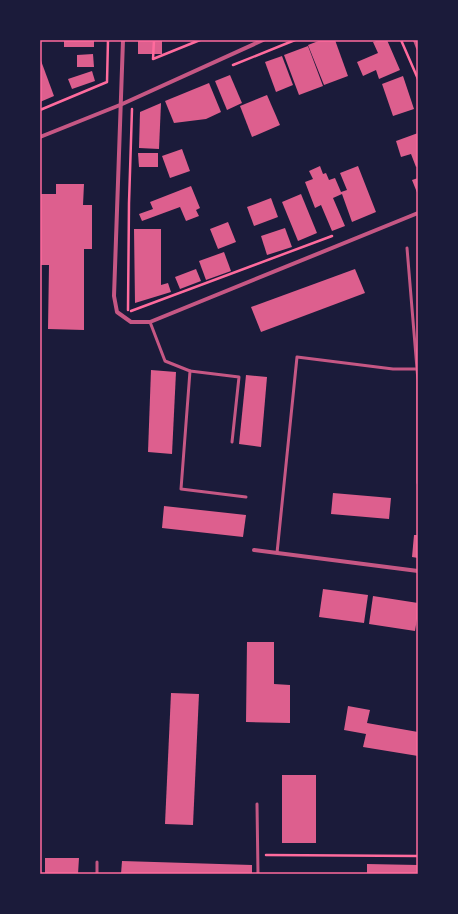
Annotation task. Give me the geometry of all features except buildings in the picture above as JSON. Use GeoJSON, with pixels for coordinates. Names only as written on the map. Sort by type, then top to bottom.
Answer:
{"type":"FeatureCollection","features":[{"type":"Feature","properties":{"kind":"street"},"geometry":{"type":"LineString","coordinates":[[123,40],[114,296],[117,312],[131,322],[150,322],[418,213]]}},
{"type":"Feature","properties":{"kind":"street"},"geometry":{"type":"LineString","coordinates":[[40,137],[120,104],[263,40]]}},
{"type":"Feature","properties":{"kind":"street"},"geometry":{"type":"LineString","coordinates":[[415,40],[418,48]]}},
{"type":"Feature","properties":{"kind":"street"},"geometry":{"type":"LineString","coordinates":[[254,550],[418,572]]}},
{"type":"Feature","properties":{"kind":"lane"},"geometry":{"type":"LineString","coordinates":[[407,248],[418,369],[418,483]]}},
{"type":"Feature","properties":{"kind":"lane"},"geometry":{"type":"LineString","coordinates":[[150,322],[165,361],[190,371],[238,377],[232,442]]}},
{"type":"Feature","properties":{"kind":"lane"},"geometry":{"type":"LineString","coordinates":[[277,553],[297,357],[393,369],[418,369]]}},
{"type":"Feature","properties":{"kind":"lane"},"geometry":{"type":"LineString","coordinates":[[190,371],[182,489],[246,497]]}},
{"type":"Feature","properties":{"kind":"lane"},"geometry":{"type":"LineString","coordinates":[[257,804],[258,874]]}},
{"type":"Feature","properties":{"kind":"lane"},"geometry":{"type":"LineString","coordinates":[[96,862],[97,874]]}},
{"type":"Feature","properties":{"kind":"path"},"geometry":{"type":"LineString","coordinates":[[40,110],[107,82],[108,40]]}},
{"type":"Feature","properties":{"kind":"path"},"geometry":{"type":"LineString","coordinates":[[154,40],[153,59],[200,40]]}},
{"type":"Feature","properties":{"kind":"path"},"geometry":{"type":"LineString","coordinates":[[401,40],[418,79]]}},
{"type":"Feature","properties":{"kind":"path"},"geometry":{"type":"LineString","coordinates":[[132,106],[128,312],[336,235]]}},
{"type":"Feature","properties":{"kind":"path"},"geometry":{"type":"LineString","coordinates":[[258,854],[418,856]]}}]}
